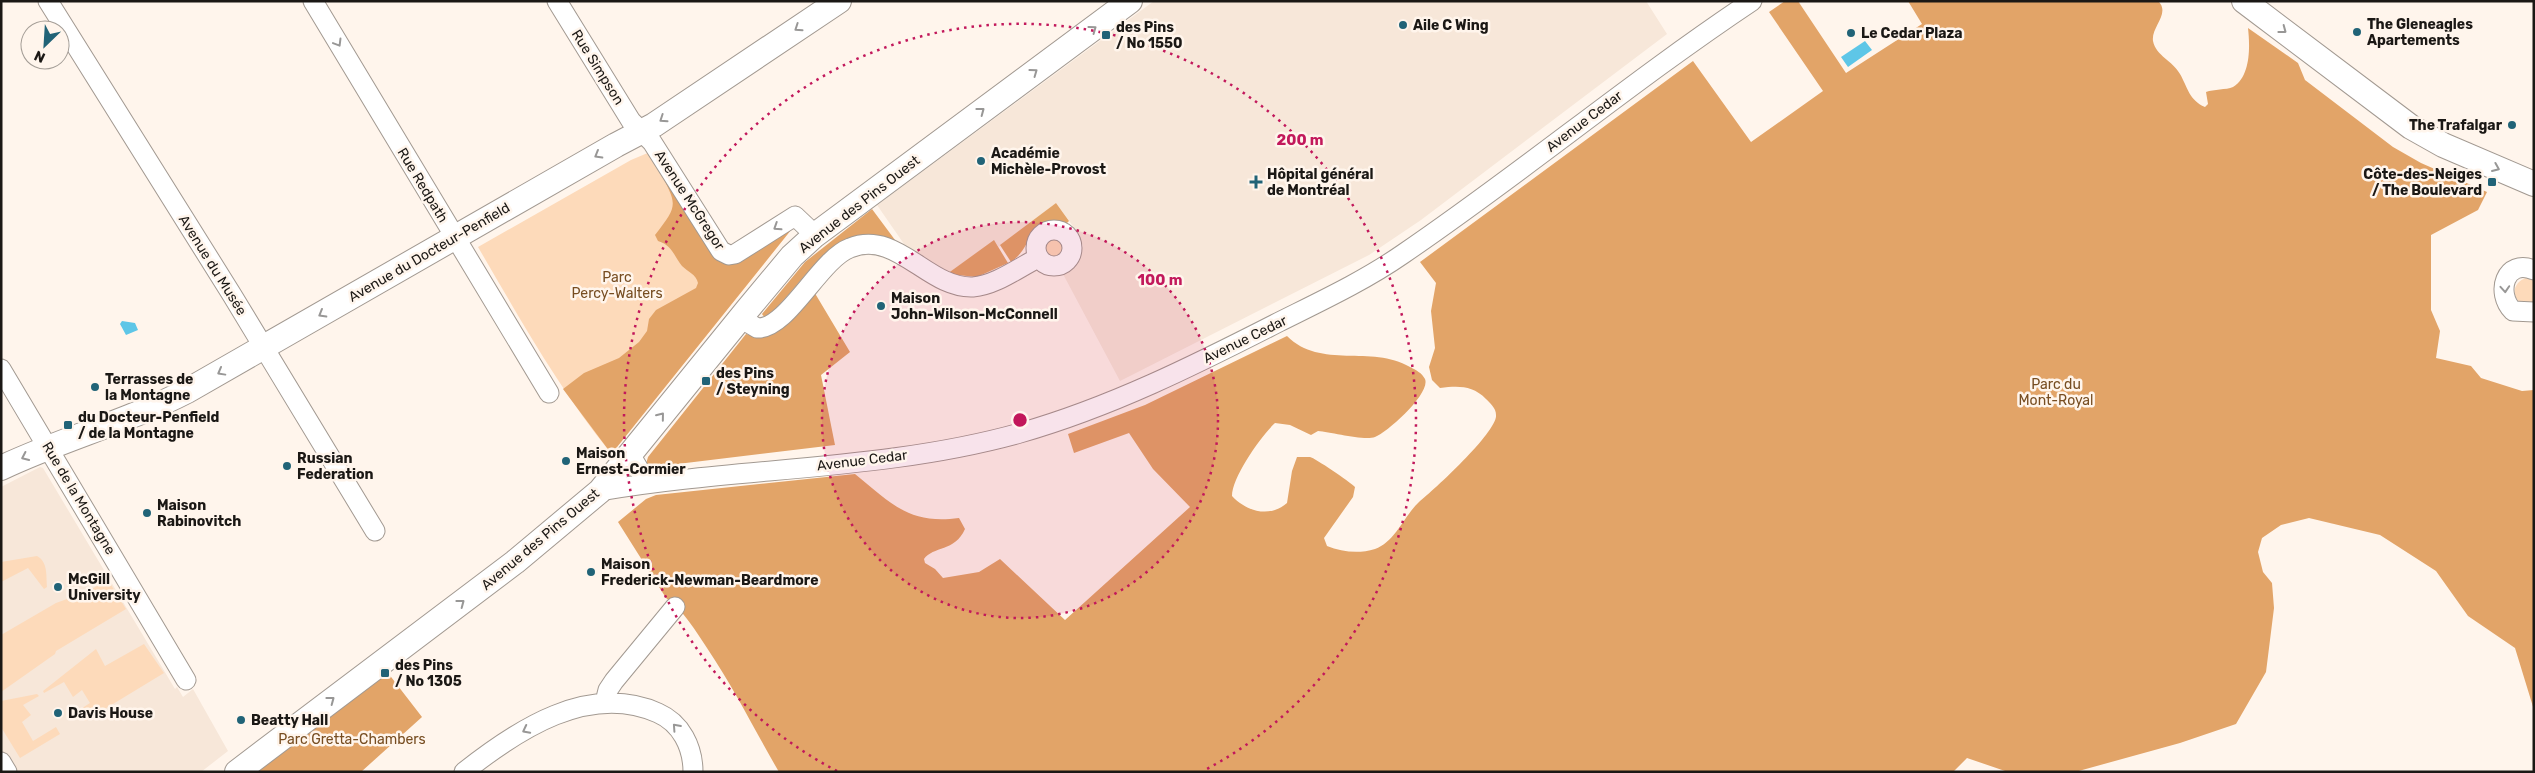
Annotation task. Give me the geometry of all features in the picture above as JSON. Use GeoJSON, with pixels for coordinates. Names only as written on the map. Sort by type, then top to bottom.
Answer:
{"type":"FeatureCollection","features":[{"type":"Feature","properties":{"kind":"main road","name":"Avenue du Docteur-Penfield"},"geometry":{"type":"LineString","coordinates":[[1,468],[158,405],[263,348],[641,132],[838,1]]}},
{"type":"Feature","properties":{"kind":"main road","name":"Avenue des Pins Ouest"},"geometry":{"type":"LineString","coordinates":[[236,772],[515,562],[600,491],[792,256],[815,235],[1130,1]]}},
{"type":"Feature","properties":{"kind":"main road"},"geometry":{"type":"LineString","coordinates":[[2244,1],[2411,127],[2451,149],[2534,184]]}},
{"type":"Feature","properties":{"kind":"street","name":"Avenue du Musée"},"geometry":{"type":"LineString","coordinates":[[48,1],[375,531]]}},
{"type":"Feature","properties":{"kind":"street","name":"Rue Redpath"},"geometry":{"type":"LineString","coordinates":[[313,1],[549,393]]}},
{"type":"Feature","properties":{"kind":"street","name":"Rue Simpson"},"geometry":{"type":"LineString","coordinates":[[557,1],[631,122],[641,132]]}},
{"type":"Feature","properties":{"kind":"street","name":"Avenue Cedar"},"geometry":{"type":"LineString","coordinates":[[600,491],[657,482],[949,449],[1024,432],[1119,400],[1314,305],[1395,259],[1666,60],[1752,1]]}},
{"type":"Feature","properties":{"kind":"street","name":"Avenue McGregor"},"geometry":{"type":"LineString","coordinates":[[641,132],[652,142],[723,253],[735,254],[795,216],[815,235]]}},
{"type":"Feature","properties":{"kind":"street"},"geometry":{"type":"LineString","coordinates":[[740,318],[757,328],[771,325],[784,314],[833,259],[844,250],[855,246],[873,246],[895,252],[942,281],[969,287],[990,283],[1038,258]]}},
{"type":"Feature","properties":{"kind":"street"},"geometry":{"type":"LineString","coordinates":[[2534,270],[2523,267],[2512,270],[2505,279],[2503,289],[2508,305],[2513,311],[2534,312]]}},
{"type":"Feature","properties":{"kind":"street","name":"Rue de la Montagne"},"geometry":{"type":"LineString","coordinates":[[1,369],[186,680]]}},
{"type":"Feature","properties":{"kind":"street"},"geometry":{"type":"LineString","coordinates":[[630,454],[640,471],[657,482]]}},
{"type":"Feature","properties":{"kind":"street"},"geometry":{"type":"LineString","coordinates":[[606,702],[612,683],[675,607]]}},
{"type":"Feature","properties":{"kind":"street"},"geometry":{"type":"LineString","coordinates":[[464,772],[499,746],[540,722],[577,707],[606,702],[649,709],[670,721],[687,742],[694,772]]}},
{"type":"Feature","properties":{"kind":"street"},"geometry":{"type":"LineString","coordinates":[[1,762],[7,772]]}},
{"type":"Feature","properties":{"kind":"shaded area","name":"Hôpital général de Montréal"},"geometry":{"type":"Polygon","coordinates":[[[1154,1],[1646,1],[1667,34],[1421,220],[1369,255],[1120,381],[1063,274],[1077,263],[1083,246],[1078,233],[1056,203],[999,247],[994,241],[947,274],[904,244],[877,205],[1154,1]]]}},
{"type":"Feature","properties":{"kind":"shaded area","name":"McGill University"},"geometry":{"type":"Polygon","coordinates":[[[40,467],[43,468],[175,689],[177,687],[183,697],[193,689],[228,751],[201,772],[1,772],[1,487],[40,467]]]}},
{"type":"Feature","properties":{"kind":"green space","name":"Parc du Mont-Royal"},"geometry":{"type":"Polygon","coordinates":[[[1785,1],[1798,1],[1846,73],[1922,24],[1908,1],[2158,1],[2161,6],[2162,15],[2153,36],[2155,46],[2161,55],[2177,69],[2195,101],[2205,107],[2208,104],[2206,92],[2233,87],[2243,76],[2249,52],[2248,28],[2298,63],[2305,80],[2393,147],[2421,163],[2487,192],[2478,210],[2431,235],[2431,310],[2440,331],[2436,358],[2471,366],[2481,378],[2522,391],[2534,390],[2534,710],[2515,648],[2468,616],[2436,571],[2380,535],[2309,518],[2281,525],[2262,538],[2258,552],[2263,572],[2272,583],[2274,608],[2266,672],[2236,724],[2180,743],[2075,772],[2008,772],[1967,758],[1953,772],[779,772],[717,663],[689,621],[666,598],[618,522],[646,499],[656,495],[855,474],[891,503],[914,515],[942,519],[959,518],[965,529],[956,542],[933,552],[924,559],[925,563],[935,569],[943,578],[979,572],[1000,559],[1065,620],[1190,507],[1153,469],[1129,433],[1074,453],[1068,434],[1145,405],[1287,336],[1300,346],[1315,352],[1395,360],[1421,373],[1425,379],[1425,385],[1422,393],[1407,411],[1389,428],[1375,437],[1356,437],[1318,431],[1311,435],[1290,425],[1275,423],[1262,437],[1242,468],[1233,488],[1232,496],[1245,506],[1259,511],[1266,512],[1280,508],[1287,503],[1292,471],[1297,457],[1310,457],[1355,487],[1353,497],[1324,538],[1327,546],[1351,552],[1375,549],[1382,546],[1394,535],[1419,502],[1438,486],[1487,434],[1494,423],[1496,415],[1491,404],[1481,394],[1459,387],[1440,388],[1432,380],[1429,367],[1435,348],[1431,311],[1436,283],[1420,262],[1693,61],[1751,142],[1823,91],[1769,12],[1785,1]]]}},
{"type":"Feature","properties":{"kind":"green space","name":"Parc Percy-Walters"},"geometry":{"type":"Polygon","coordinates":[[[650,152],[715,255],[791,230],[613,452],[610,452],[557,378],[478,247],[631,160],[650,152]]]}},
{"type":"Feature","properties":{"kind":"green space"},"geometry":{"type":"Polygon","coordinates":[[[661,169],[715,255],[791,228],[791,230],[613,452],[610,452],[563,389],[584,373],[619,358],[639,342],[647,331],[649,319],[656,310],[696,288],[698,283],[696,277],[682,266],[670,248],[658,241],[655,235],[668,217],[673,204],[659,170],[661,169]]]}},
{"type":"Feature","properties":{"kind":"green space"},"geometry":{"type":"Polygon","coordinates":[[[1056,203],[1069,221],[1066,224],[1045,223],[1038,227],[1019,255],[1011,262],[1000,245],[1056,203]]]}},
{"type":"Feature","properties":{"kind":"green space"},"geometry":{"type":"Polygon","coordinates":[[[872,209],[898,244],[866,236],[849,239],[837,246],[814,265],[784,300],[765,318],[762,314],[805,262],[872,209]]]}},
{"type":"Feature","properties":{"kind":"green space"},"geometry":{"type":"Polygon","coordinates":[[[1054,236],[1062,240],[1066,248],[1062,256],[1054,260],[1046,256],[1042,248],[1046,240],[1054,236]]]}},
{"type":"Feature","properties":{"kind":"green space"},"geometry":{"type":"Polygon","coordinates":[[[994,240],[1008,263],[977,277],[947,274],[994,240]]]}},
{"type":"Feature","properties":{"kind":"green space"},"geometry":{"type":"Polygon","coordinates":[[[2526,278],[2534,281],[2534,304],[2521,303],[2515,296],[2516,286],[2526,278]]]}},
{"type":"Feature","properties":{"kind":"green space"},"geometry":{"type":"Polygon","coordinates":[[[813,290],[850,352],[821,375],[835,445],[661,466],[650,467],[646,464],[648,457],[746,334],[762,337],[813,290]]]}},
{"type":"Feature","properties":{"kind":"green space"},"geometry":{"type":"Polygon","coordinates":[[[37,556],[45,565],[47,587],[44,589],[28,568],[1,582],[1,562],[37,556]]]}},
{"type":"Feature","properties":{"kind":"green space"},"geometry":{"type":"Polygon","coordinates":[[[108,580],[126,609],[56,651],[55,654],[1,692],[1,635],[56,603],[67,599],[70,601],[108,580]]]}},
{"type":"Feature","properties":{"kind":"green space"},"geometry":{"type":"Polygon","coordinates":[[[144,644],[164,673],[85,721],[79,710],[90,703],[82,690],[73,697],[64,682],[44,693],[43,691],[96,649],[105,666],[144,644]]]}},
{"type":"Feature","properties":{"kind":"green space","name":"Parc Gretta-Chambers"},"geometry":{"type":"Polygon","coordinates":[[[388,673],[422,717],[361,772],[257,772],[388,673]]]}},
{"type":"Feature","properties":{"kind":"green space"},"geometry":{"type":"Polygon","coordinates":[[[37,694],[39,696],[23,705],[31,715],[22,722],[33,741],[56,727],[60,734],[20,758],[1,727],[1,701],[37,694]]]}},
{"type":"Feature","properties":{"kind":"water"},"geometry":{"type":"Polygon","coordinates":[[[1865,41],[1872,50],[1848,67],[1841,57],[1865,41]]]}},
{"type":"Feature","properties":{"kind":"water"},"geometry":{"type":"Polygon","coordinates":[[[122,321],[135,323],[138,330],[126,335],[120,324],[122,321]]]}},
{"type":"Feature","properties":{"kind":"place","name":"Aile C Wing"},"geometry":{"type":"Point","coordinates":[1403,25]}},
{"type":"Feature","properties":{"kind":"place","name":"The Gleneagles Apartements"},"geometry":{"type":"Point","coordinates":[2357,32]}},
{"type":"Feature","properties":{"kind":"place","name":"Le Cedar Plaza"},"geometry":{"type":"Point","coordinates":[1851,33]}},
{"type":"Feature","properties":{"kind":"place","name":"des Pins / No 1550"},"geometry":{"type":"Point","coordinates":[1106,35]}},
{"type":"Feature","properties":{"kind":"place","name":"The Trafalgar"},"geometry":{"type":"Point","coordinates":[2512,125]}},
{"type":"Feature","properties":{"kind":"place","name":"Académie Michèle-Provost"},"geometry":{"type":"Point","coordinates":[981,161]}},
{"type":"Feature","properties":{"kind":"place","name":"Hôpital général de Montréal"},"geometry":{"type":"Point","coordinates":[1256,182]}},
{"type":"Feature","properties":{"kind":"place","name":"Côte-des-Neiges / The Boulevard"},"geometry":{"type":"Point","coordinates":[2492,182]}},
{"type":"Feature","properties":{"kind":"place","name":"Maison John-Wilson-McConnell"},"geometry":{"type":"Point","coordinates":[881,306]}},
{"type":"Feature","properties":{"kind":"place","name":"des Pins / Steyning"},"geometry":{"type":"Point","coordinates":[706,381]}},
{"type":"Feature","properties":{"kind":"place","name":"Terrasses de la Montagne"},"geometry":{"type":"Point","coordinates":[95,387]}},
{"type":"Feature","properties":{"kind":"place","name":"du Docteur-Penfield / de la Montagne"},"geometry":{"type":"Point","coordinates":[68,425]}},
{"type":"Feature","properties":{"kind":"place","name":"Maison Ernest-Cormier"},"geometry":{"type":"Point","coordinates":[566,461]}},
{"type":"Feature","properties":{"kind":"place","name":"Russian Federation"},"geometry":{"type":"Point","coordinates":[287,466]}},
{"type":"Feature","properties":{"kind":"place","name":"Maison Rabinovitch"},"geometry":{"type":"Point","coordinates":[147,513]}},
{"type":"Feature","properties":{"kind":"place","name":"Maison Frederick-Newman-Beardmore"},"geometry":{"type":"Point","coordinates":[591,572]}},
{"type":"Feature","properties":{"kind":"place","name":"McGill University"},"geometry":{"type":"Point","coordinates":[58,587]}},
{"type":"Feature","properties":{"kind":"place","name":"des Pins / No 1305"},"geometry":{"type":"Point","coordinates":[385,673]}},
{"type":"Feature","properties":{"kind":"place","name":"Davis House"},"geometry":{"type":"Point","coordinates":[58,713]}},
{"type":"Feature","properties":{"kind":"place","name":"Beatty Hall"},"geometry":{"type":"Point","coordinates":[241,720]}}]}
